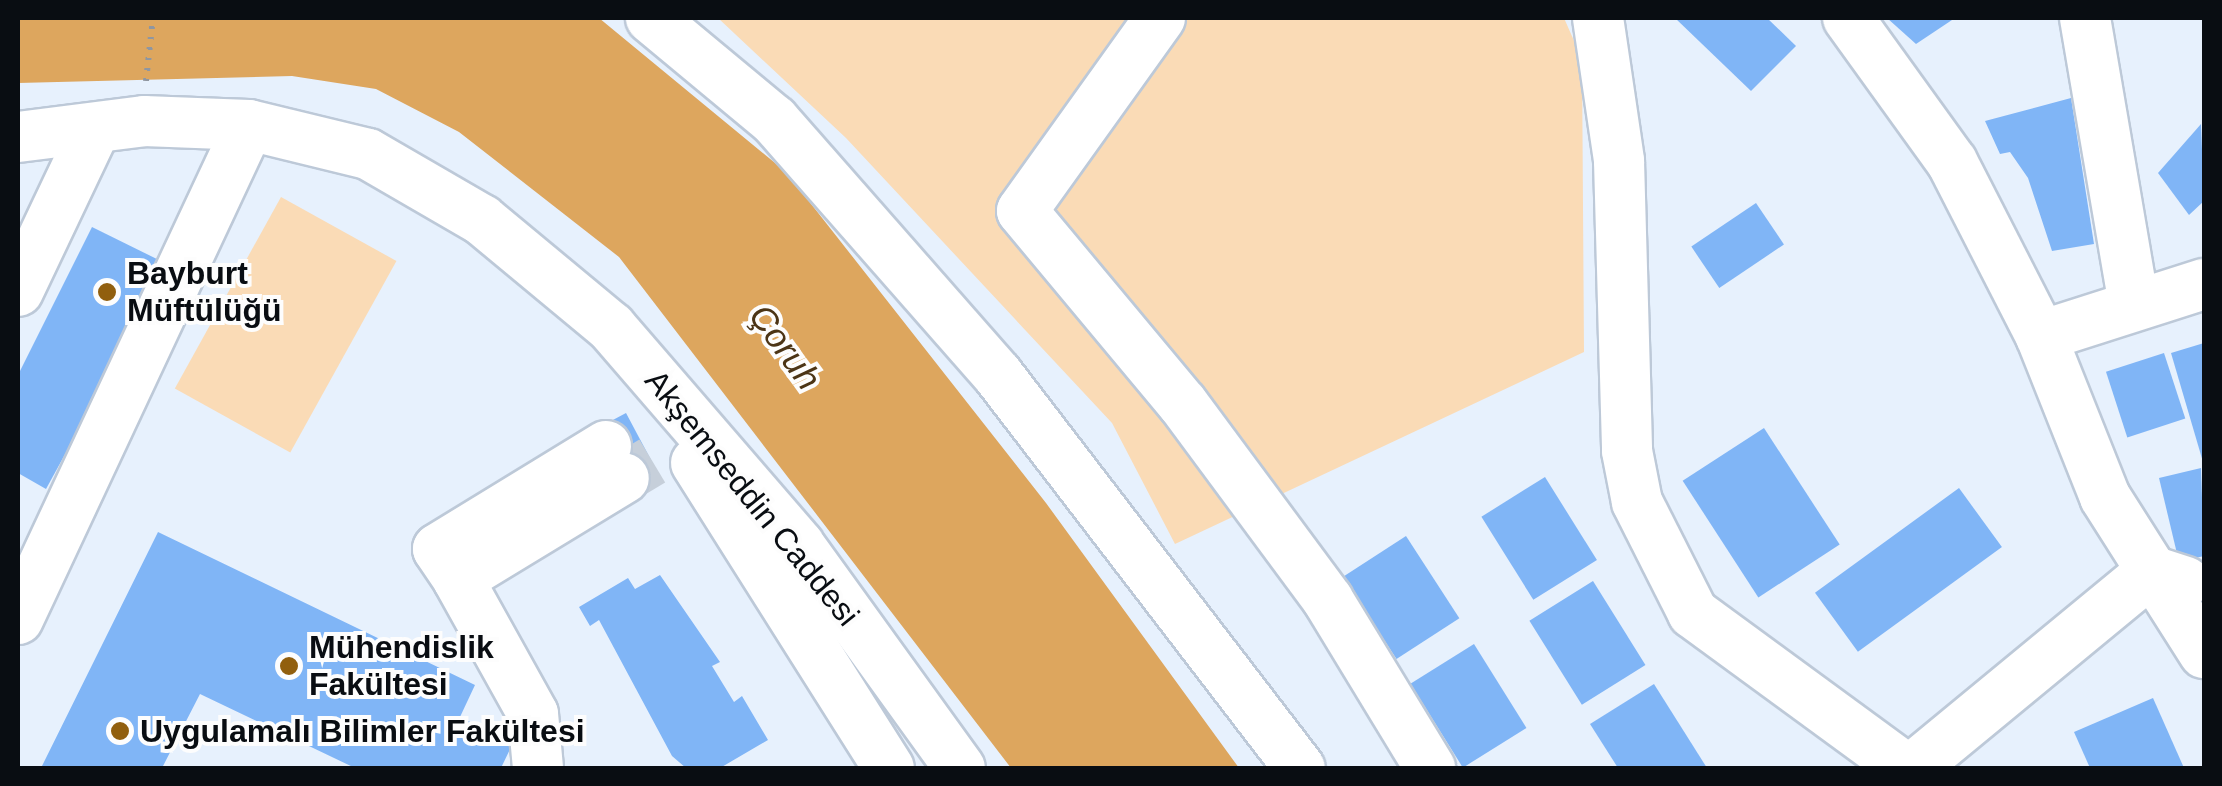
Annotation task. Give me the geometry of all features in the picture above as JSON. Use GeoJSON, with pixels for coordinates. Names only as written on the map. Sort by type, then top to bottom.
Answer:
{"type":"FeatureCollection","features":[{"type":"Feature","properties":{"kind":"street"},"geometry":{"type":"LineString","coordinates":[[651,18],[774,120],[985,360],[1300,768]]}},
{"type":"Feature","properties":{"kind":"street"},"geometry":{"type":"LineString","coordinates":[[1160,18],[1022,211],[1183,404],[1328,600],[1430,768]]}},
{"type":"Feature","properties":{"kind":"street"},"geometry":{"type":"LineString","coordinates":[[1598,18],[1618,161],[1627,451],[1637,502],[1693,613],[1905,768]]}},
{"type":"Feature","properties":{"kind":"street"},"geometry":{"type":"LineString","coordinates":[[1848,18],[1952,162],[2041,336],[2105,497],[2204,653]]}},
{"type":"Feature","properties":{"kind":"street"},"geometry":{"type":"LineString","coordinates":[[2084,18],[2134,305]]}},
{"type":"Feature","properties":{"kind":"street"},"geometry":{"type":"LineString","coordinates":[[18,619],[249,125]]}},
{"type":"Feature","properties":{"kind":"street","name":"Akşemseddin Caddesi"},"geometry":{"type":"LineString","coordinates":[[18,138],[94,129],[249,125],[368,154],[482,220],[611,328],[798,545],[960,768]]}},
{"type":"Feature","properties":{"kind":"street"},"geometry":{"type":"LineString","coordinates":[[18,291],[94,129]]}},
{"type":"Feature","properties":{"kind":"street"},"geometry":{"type":"LineString","coordinates":[[2041,336],[2204,284]]}},
{"type":"Feature","properties":{"kind":"street","name":"Akşemseddin Caddesi"},"geometry":{"type":"LineString","coordinates":[[611,328],[634,451],[889,768]]}},
{"type":"Feature","properties":{"kind":"street"},"geometry":{"type":"LineString","coordinates":[[538,768],[533,714],[438,549],[634,451]]}},
{"type":"Feature","properties":{"kind":"street"},"geometry":{"type":"LineString","coordinates":[[2152,571],[2204,588]]}},
{"type":"Feature","properties":{"kind":"street"},"geometry":{"type":"LineString","coordinates":[[1913,768],[2152,571]]}},
{"type":"Feature","properties":{"kind":"path"},"geometry":{"type":"LineString","coordinates":[[145,92],[153,18]]}},
{"type":"Feature","properties":{"kind":"shaded area"},"geometry":{"type":"Polygon","coordinates":[[[718,18],[1564,18],[1582,59],[1584,352],[1175,544],[1112,423],[846,138],[718,18]]]}},
{"type":"Feature","properties":{"kind":"shaded area"},"geometry":{"type":"Polygon","coordinates":[[[281,197],[396,261],[290,453],[175,389],[281,197]]]}},
{"type":"Feature","properties":{"kind":"water","name":"Çoruh"},"geometry":{"type":"Polygon","coordinates":[[[18,18],[599,18],[786,172],[1046,503],[1239,768],[1011,768],[619,257],[459,132],[376,89],[292,76],[18,83],[18,18]]]}},
{"type":"Feature","properties":{"kind":"building"},"geometry":{"type":"Polygon","coordinates":[[[1675,18],[1767,18],[1796,46],[1751,91],[1675,18]]]}},
{"type":"Feature","properties":{"kind":"building"},"geometry":{"type":"Polygon","coordinates":[[[1887,18],[1955,18],[1916,44],[1887,18]]]}},
{"type":"Feature","properties":{"kind":"building"},"geometry":{"type":"Polygon","coordinates":[[[2071,98],[2094,244],[2052,251],[2028,178],[2010,152],[2000,154],[1985,121],[2071,98]]]}},
{"type":"Feature","properties":{"kind":"building"},"geometry":{"type":"Polygon","coordinates":[[[2201,124],[2204,201],[2189,215],[2158,173],[2201,124]]]}},
{"type":"Feature","properties":{"kind":"building"},"geometry":{"type":"Polygon","coordinates":[[[1756,203],[1784,244],[1719,288],[1691,247],[1756,203]]]}},
{"type":"Feature","properties":{"kind":"building"},"geometry":{"type":"Polygon","coordinates":[[[92,227],[169,265],[46,489],[18,473],[18,375],[92,227]]]}},
{"type":"Feature","properties":{"kind":"building"},"geometry":{"type":"Polygon","coordinates":[[[2204,343],[2204,462],[2203,462],[2171,353],[2204,343]]]}},
{"type":"Feature","properties":{"kind":"building"},"geometry":{"type":"Polygon","coordinates":[[[2164,353],[2185,419],[2127,437],[2106,372],[2164,353]]]}},
{"type":"Feature","properties":{"kind":"building"},"geometry":{"type":"Polygon","coordinates":[[[626,413],[662,480],[633,496],[597,428],[626,413]]]}},
{"type":"Feature","properties":{"kind":"building"},"geometry":{"type":"Polygon","coordinates":[[[1764,428],[1840,545],[1758,597],[1683,481],[1764,428]]]}},
{"type":"Feature","properties":{"kind":"building"},"geometry":{"type":"Polygon","coordinates":[[[2201,468],[2204,556],[2179,562],[2159,478],[2201,468]]]}},
{"type":"Feature","properties":{"kind":"building"},"geometry":{"type":"Polygon","coordinates":[[[1545,477],[1597,560],[1533,600],[1481,517],[1545,477]]]}},
{"type":"Feature","properties":{"kind":"building"},"geometry":{"type":"Polygon","coordinates":[[[1959,488],[2002,547],[1858,652],[1815,593],[1959,488]]]}},
{"type":"Feature","properties":{"kind":"building","name":"Mühendislik Fakültesi"},"geometry":{"type":"Polygon","coordinates":[[[158,532],[475,685],[460,717],[513,743],[501,768],[355,768],[200,694],[162,768],[41,768],[158,532]]]}},
{"type":"Feature","properties":{"kind":"building"},"geometry":{"type":"Polygon","coordinates":[[[1406,536],[1459,618],[1396,659],[1343,577],[1406,536]]]}},
{"type":"Feature","properties":{"kind":"building"},"geometry":{"type":"Polygon","coordinates":[[[660,575],[720,662],[712,666],[734,702],[742,696],[768,740],[720,768],[686,768],[672,756],[599,620],[590,626],[579,607],[628,578],[635,589],[660,575]]]}},
{"type":"Feature","properties":{"kind":"building"},"geometry":{"type":"Polygon","coordinates":[[[1593,581],[1645,665],[1582,705],[1529,621],[1593,581]]]}},
{"type":"Feature","properties":{"kind":"building"},"geometry":{"type":"Polygon","coordinates":[[[1474,644],[1526,728],[1463,768],[1410,684],[1474,644]]]}},
{"type":"Feature","properties":{"kind":"building"},"geometry":{"type":"Polygon","coordinates":[[[1654,684],[1707,768],[1618,768],[1590,724],[1654,684]]]}},
{"type":"Feature","properties":{"kind":"building"},"geometry":{"type":"Polygon","coordinates":[[[2153,698],[2184,768],[2090,768],[2074,732],[2153,698]]]}},
{"type":"Feature","properties":{"kind":"tunnel"},"geometry":{"type":"LineString","coordinates":[[624,478],[652,461]]}},
{"type":"Feature","properties":{"kind":"place","name":"Bayburt Müftülüğü"},"geometry":{"type":"Point","coordinates":[107,292]}},
{"type":"Feature","properties":{"kind":"place","name":"Mühendislik Fakültesi"},"geometry":{"type":"Point","coordinates":[289,666]}},
{"type":"Feature","properties":{"kind":"place","name":"Uygulamalı Bilimler Fakültesi"},"geometry":{"type":"Point","coordinates":[120,731]}}]}
